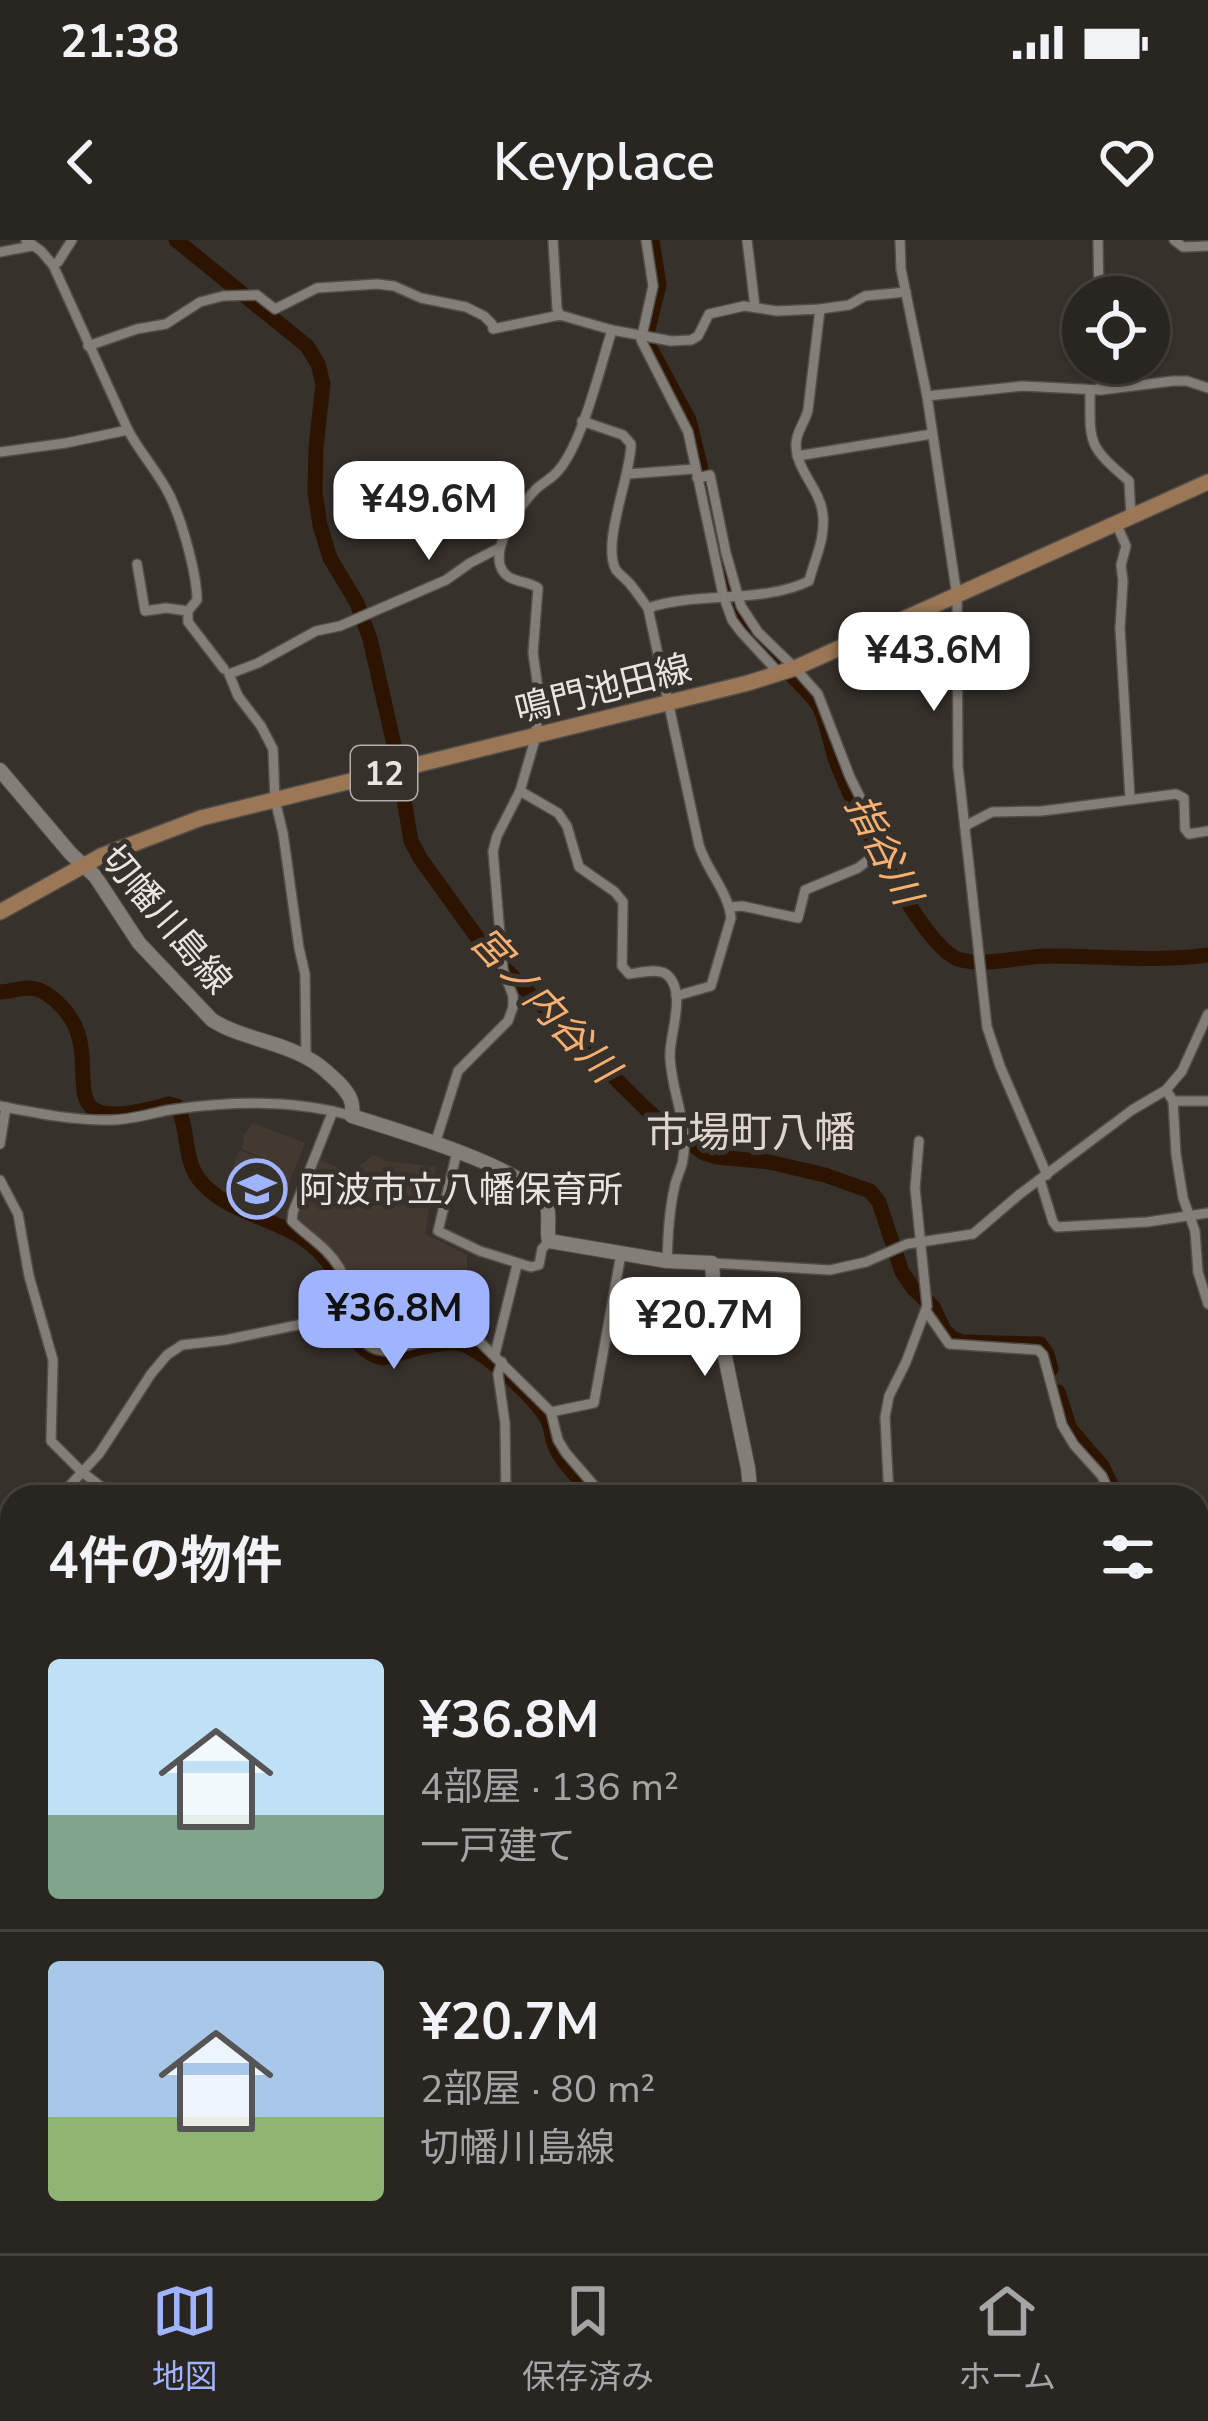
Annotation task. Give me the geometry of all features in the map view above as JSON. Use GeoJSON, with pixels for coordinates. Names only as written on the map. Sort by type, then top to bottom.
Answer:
{"type":"FeatureCollection","features":[{"type":"Feature","properties":{"kind":"main road","name":"鳴門池田線"},"geometry":{"type":"LineString","coordinates":[[0,912],[162,830],[787,671],[1208,482]]}},
{"type":"Feature","properties":{"kind":"main road","name":"切幡川島線"},"geometry":{"type":"LineString","coordinates":[[0,770],[100,883],[139,943],[212,1020],[306,1056],[347,1091],[352,1116]]}},
{"type":"Feature","properties":{"kind":"main road"},"geometry":{"type":"LineString","coordinates":[[352,1116],[457,1152],[536,1192],[546,1204],[549,1241],[667,1261],[712,1263],[716,1309],[750,1485]]}},
{"type":"Feature","properties":{"kind":"street"},"geometry":{"type":"LineString","coordinates":[[52,266],[72,240]]}},
{"type":"Feature","properties":{"kind":"street"},"geometry":{"type":"LineString","coordinates":[[553,240],[560,315]]}},
{"type":"Feature","properties":{"kind":"street"},"geometry":{"type":"LineString","coordinates":[[646,240],[653,286],[645,352],[688,432],[700,475]]}},
{"type":"Feature","properties":{"kind":"street"},"geometry":{"type":"LineString","coordinates":[[747,240],[755,307]]}},
{"type":"Feature","properties":{"kind":"street"},"geometry":{"type":"LineString","coordinates":[[900,240],[957,596],[957,749],[987,1027],[1044,1177],[1057,1227],[1208,1214]]}},
{"type":"Feature","properties":{"kind":"street"},"geometry":{"type":"LineString","coordinates":[[1098,240],[1099,276]]}},
{"type":"Feature","properties":{"kind":"street"},"geometry":{"type":"LineString","coordinates":[[1174,240],[1183,247],[1208,246]]}},
{"type":"Feature","properties":{"kind":"street"},"geometry":{"type":"LineString","coordinates":[[0,252],[29,243],[52,266],[128,430],[171,498],[197,580],[197,600],[188,610],[188,622],[224,669]]}},
{"type":"Feature","properties":{"kind":"street"},"geometry":{"type":"LineString","coordinates":[[88,346],[137,329],[166,325],[200,302],[223,296],[256,295],[275,309],[329,286],[394,286],[421,298],[466,307],[484,316],[493,329],[560,315],[612,331],[671,341],[698,336],[710,314],[722,309],[820,309],[849,305],[865,296],[906,292]]}},
{"type":"Feature","properties":{"kind":"street"},"geometry":{"type":"LineString","coordinates":[[648,608],[776,592],[809,580],[820,552],[823,509],[802,471],[796,440],[808,410],[820,309]]}},
{"type":"Feature","properties":{"kind":"street"},"geometry":{"type":"LineString","coordinates":[[435,1144],[458,1071],[508,1021],[513,1007],[503,970],[493,851],[520,791],[536,736],[539,695],[533,653],[538,588],[504,574],[499,548],[534,491],[559,470],[571,452],[612,331]]}},
{"type":"Feature","properties":{"kind":"street"},"geometry":{"type":"LineString","coordinates":[[927,396],[1022,386],[1095,390],[1173,380],[1208,388]]}},
{"type":"Feature","properties":{"kind":"street"},"geometry":{"type":"LineString","coordinates":[[1096,384],[1090,440],[1129,481],[1123,520],[1126,546],[1121,565],[1120,628],[1130,799]]}},
{"type":"Feature","properties":{"kind":"street"},"geometry":{"type":"LineString","coordinates":[[582,422],[623,435],[631,444],[616,520],[614,560],[617,572],[648,608],[699,845],[730,907],[711,986],[676,996]]}},
{"type":"Feature","properties":{"kind":"street"},"geometry":{"type":"LineString","coordinates":[[0,452],[128,430]]}},
{"type":"Feature","properties":{"kind":"street"},"geometry":{"type":"LineString","coordinates":[[797,455],[932,434]]}},
{"type":"Feature","properties":{"kind":"street"},"geometry":{"type":"LineString","coordinates":[[628,474],[710,475],[726,553],[732,620],[818,694],[885,848],[858,868],[805,890],[798,918],[730,907]]}},
{"type":"Feature","properties":{"kind":"street"},"geometry":{"type":"LineString","coordinates":[[306,1056],[305,974],[275,800],[273,749],[229,674],[316,631],[340,626],[446,580],[499,548]]}},
{"type":"Feature","properties":{"kind":"street"},"geometry":{"type":"LineString","coordinates":[[136,564],[145,611],[188,610]]}},
{"type":"Feature","properties":{"kind":"street"},"geometry":{"type":"LineString","coordinates":[[731,595],[787,671]]}},
{"type":"Feature","properties":{"kind":"street"},"geometry":{"type":"LineString","coordinates":[[520,791],[558,813],[567,826],[579,867],[623,902],[622,966],[629,974],[666,974],[676,996],[670,1055],[682,1116],[683,1160],[669,1215],[667,1261]]}},
{"type":"Feature","properties":{"kind":"street"},"geometry":{"type":"LineString","coordinates":[[965,826],[992,812],[1042,811],[1176,794],[1184,798],[1189,834],[1208,831]]}},
{"type":"Feature","properties":{"kind":"street"},"geometry":{"type":"LineString","coordinates":[[712,1263],[830,1270],[920,1241],[973,1234],[1132,1110],[1166,1090],[1182,1071],[1208,1014]]}},
{"type":"Feature","properties":{"kind":"street"},"geometry":{"type":"LineString","coordinates":[[1166,1090],[1173,1101],[1183,1198],[1195,1231],[1208,1304]]}},
{"type":"Feature","properties":{"kind":"street"},"geometry":{"type":"LineString","coordinates":[[1173,1101],[1208,1101]]}},
{"type":"Feature","properties":{"kind":"street"},"geometry":{"type":"LineString","coordinates":[[0,1144],[3,1107],[88,1120],[224,1104],[352,1116]]}},
{"type":"Feature","properties":{"kind":"street"},"geometry":{"type":"LineString","coordinates":[[333,1111],[292,1221],[342,1271],[351,1314],[367,1344],[377,1351],[452,1334],[481,1342],[551,1412],[566,1454],[593,1485]]}},
{"type":"Feature","properties":{"kind":"street"},"geometry":{"type":"LineString","coordinates":[[919,1142],[915,1188],[927,1303],[949,1343],[1038,1350],[1043,1355],[1063,1425],[1106,1485]]}},
{"type":"Feature","properties":{"kind":"street"},"geometry":{"type":"LineString","coordinates":[[457,1152],[438,1232],[531,1268],[539,1265],[549,1241]]}},
{"type":"Feature","properties":{"kind":"street"},"geometry":{"type":"LineString","coordinates":[[0,1180],[18,1214],[29,1276],[53,1360],[51,1441],[99,1485]]}},
{"type":"Feature","properties":{"kind":"street"},"geometry":{"type":"LineString","coordinates":[[551,1412],[593,1403],[621,1254]]}},
{"type":"Feature","properties":{"kind":"street"},"geometry":{"type":"LineString","coordinates":[[506,1485],[499,1363],[518,1265]]}},
{"type":"Feature","properties":{"kind":"street"},"geometry":{"type":"LineString","coordinates":[[889,1485],[885,1417],[889,1396],[927,1303]]}},
{"type":"Feature","properties":{"kind":"street"},"geometry":{"type":"LineString","coordinates":[[70,1485],[99,1454],[166,1355],[182,1345],[351,1314]]}},
{"type":"Feature","properties":{"kind":"shaded area","name":"阿波市立八幡保育所"},"geometry":{"type":"Polygon","coordinates":[[[253,1123],[305,1143],[274,1220],[226,1202],[239,1150],[285,1168],[242,1149],[244,1135],[253,1123]]]}},
{"type":"Feature","properties":{"kind":"shaded area"},"geometry":{"type":"Polygon","coordinates":[[[373,1155],[436,1167],[425,1234],[467,1255],[469,1331],[379,1345],[357,1321],[342,1262],[295,1217],[318,1159],[351,1173],[373,1155]]]}},
{"type":"Feature","properties":{"kind":"waterway","name":"宮ノ内谷川"},"geometry":{"type":"LineString","coordinates":[[176,240],[307,346],[318,364],[323,384],[315,492],[320,525],[330,558],[357,603],[370,639],[411,841],[487,951],[644,1107],[704,1153],[769,1162],[870,1191],[879,1202],[902,1272],[952,1338],[1040,1344],[1051,1369]]}},
{"type":"Feature","properties":{"kind":"waterway","name":"指谷川"},"geometry":{"type":"LineString","coordinates":[[652,240],[659,285],[648,344],[689,420],[736,612],[818,704],[856,807],[927,931],[945,950],[972,962],[1041,956],[1208,955]]}},
{"type":"Feature","properties":{"kind":"waterway"},"geometry":{"type":"LineString","coordinates":[[0,992],[33,988],[61,1006],[76,1027],[89,1104],[102,1113],[177,1106],[198,1178],[228,1203],[283,1227],[316,1249],[336,1277],[352,1332],[369,1353],[383,1358],[456,1343],[478,1352],[541,1410],[559,1454],[584,1485]]}},
{"type":"Feature","properties":{"kind":"waterway","name":"宮ノ内谷川"},"geometry":{"type":"LineString","coordinates":[[1058,1392],[1070,1429],[1102,1466],[1111,1485]]}},
{"type":"Feature","properties":{"kind":"place","name":"阿波市立八幡保育所"},"geometry":{"type":"Point","coordinates":[257,1189]}},
{"type":"Feature","properties":{"kind":"district","name":"市場町八幡"},"geometry":{"type":"Point","coordinates":[751,1132]}}]}
